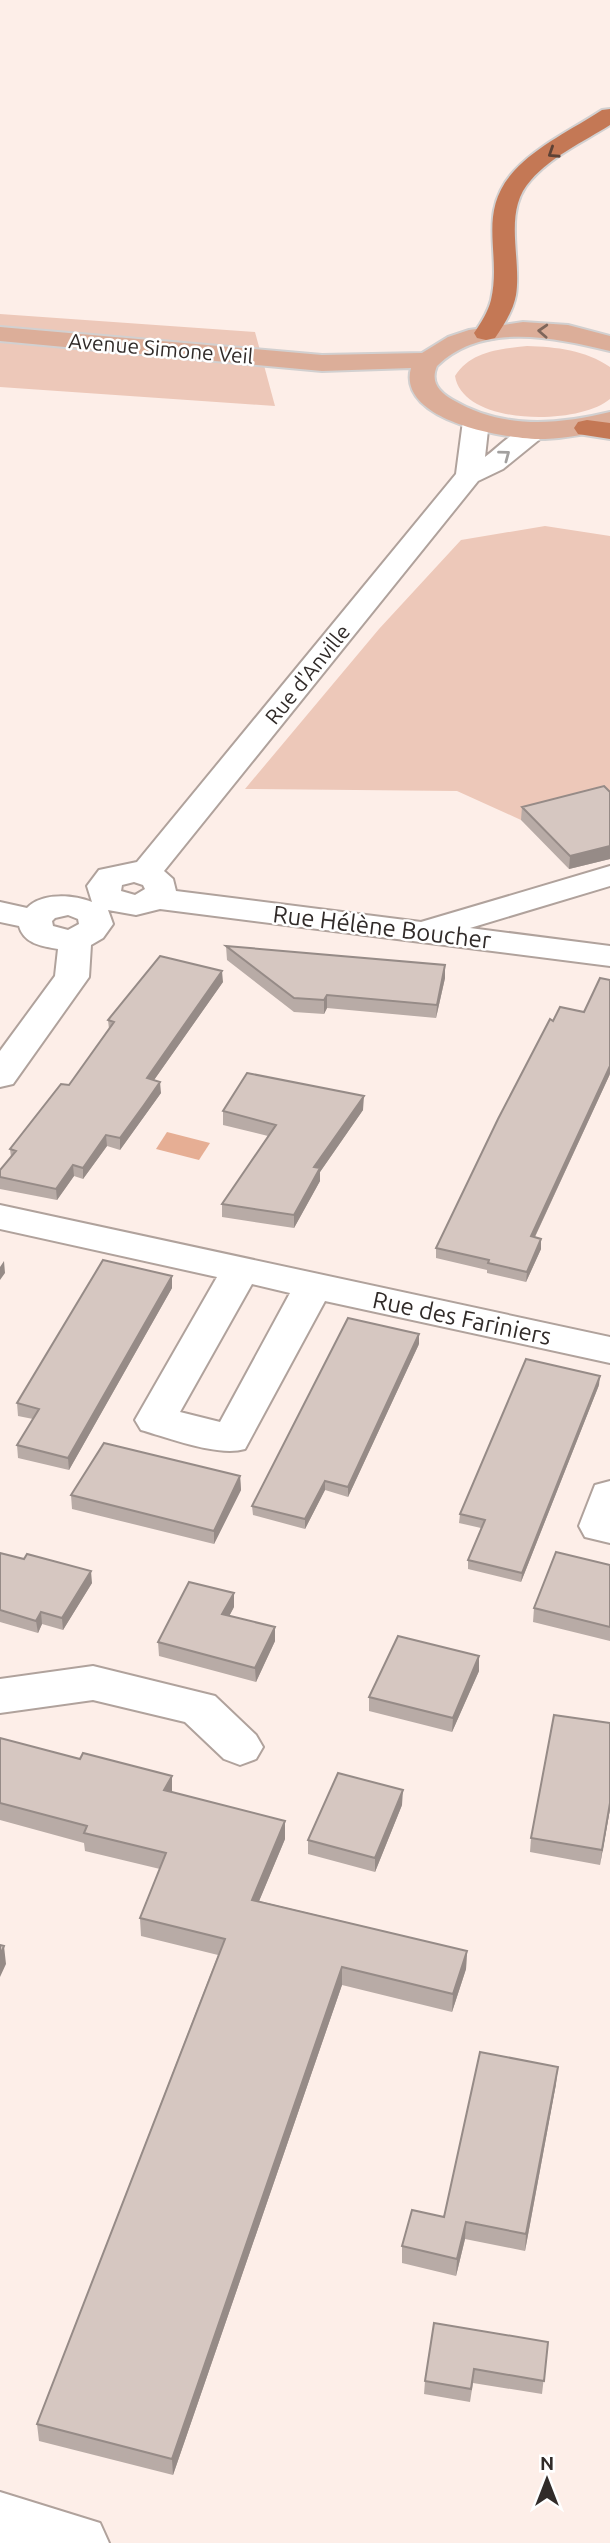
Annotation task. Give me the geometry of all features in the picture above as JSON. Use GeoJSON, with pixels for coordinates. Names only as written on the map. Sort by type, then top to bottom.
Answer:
{"type":"FeatureCollection","features":[{"type":"Feature","properties":{"kind":"highway"},"geometry":{"type":"LineString","coordinates":[[486,333],[498,315],[505,293],[501,223],[516,184],[531,167],[610,115]]}},
{"type":"Feature","properties":{"kind":"main road"},"geometry":{"type":"LineString","coordinates":[[602,426],[538,430],[476,421],[450,411],[432,398],[423,385],[422,372],[428,360],[448,346],[486,333],[526,330],[567,333],[610,344]]}},
{"type":"Feature","properties":{"kind":"main road","name":"Avenue Simone Veil"},"geometry":{"type":"LineString","coordinates":[[0,334],[322,363],[428,360]]}},
{"type":"Feature","properties":{"kind":"main road","name":"Avenue Simone Veil"},"geometry":{"type":"LineString","coordinates":[[322,363],[423,385]]}},
{"type":"Feature","properties":{"kind":"street"},"geometry":{"type":"LineString","coordinates":[[469,475],[476,421]]}},
{"type":"Feature","properties":{"kind":"street","name":"Rue d'Anville"},"geometry":{"type":"LineString","coordinates":[[0,912],[35,920],[44,910],[79,923],[132,890],[469,475],[494,463],[538,430]]}},
{"type":"Feature","properties":{"kind":"street"},"geometry":{"type":"LineString","coordinates":[[418,932],[610,876]]}},
{"type":"Feature","properties":{"kind":"street","name":"Rue Hélène Boucher"},"geometry":{"type":"LineString","coordinates":[[132,890],[418,932],[610,956]]}},
{"type":"Feature","properties":{"kind":"street"},"geometry":{"type":"LineString","coordinates":[[0,1076],[72,978],[79,923]]}},
{"type":"Feature","properties":{"kind":"street","name":"Rue des Fariniers"},"geometry":{"type":"LineString","coordinates":[[0,1217],[610,1350]]}},
{"type":"Feature","properties":{"kind":"street"},"geometry":{"type":"LineString","coordinates":[[241,1269],[155,1420],[231,1439],[314,1285]]}},
{"type":"Feature","properties":{"kind":"street"},"geometry":{"type":"LineString","coordinates":[[610,1496],[600,1526],[610,1528]]}},
{"type":"Feature","properties":{"kind":"street"},"geometry":{"type":"LineString","coordinates":[[0,1696],[93,1683],[200,1708],[240,1747]]}},
{"type":"Feature","properties":{"kind":"street"},"geometry":{"type":"LineString","coordinates":[[0,2519],[80,2543]]}},
{"type":"Feature","properties":{"kind":"shaded area"},"geometry":{"type":"Polygon","coordinates":[[[0,314],[255,332],[275,406],[0,387],[0,314]]]}},
{"type":"Feature","properties":{"kind":"shaded area"},"geometry":{"type":"Polygon","coordinates":[[[527,346],[570,351],[591,357],[610,367],[610,399],[594,408],[573,414],[524,416],[499,412],[478,404],[463,392],[455,376],[469,361],[496,350],[527,346]]]}},
{"type":"Feature","properties":{"kind":"shaded area"},"geometry":{"type":"Polygon","coordinates":[[[545,526],[610,536],[610,806],[603,800],[521,820],[457,791],[245,789],[379,629],[461,540],[545,526]]]}},
{"type":"Feature","properties":{"kind":"shaded area"},"geometry":{"type":"Polygon","coordinates":[[[167,1132],[210,1143],[199,1160],[156,1149],[167,1132]]]}},
{"type":"Feature","properties":{"kind":"building"},"geometry":{"type":"Polygon","coordinates":[[[604,786],[610,792],[610,846],[570,856],[522,807],[604,786]]]}},
{"type":"Feature","properties":{"kind":"building"},"geometry":{"type":"Polygon","coordinates":[[[226,946],[445,965],[437,1005],[327,995],[324,1000],[294,998],[226,946]]]}},
{"type":"Feature","properties":{"kind":"building"},"geometry":{"type":"Polygon","coordinates":[[[160,956],[222,971],[147,1078],[160,1082],[144,1105],[120,1138],[106,1135],[83,1168],[73,1165],[56,1189],[0,1177],[0,1170],[16,1151],[10,1149],[61,1084],[69,1085],[114,1022],[108,1020],[160,956]]]}},
{"type":"Feature","properties":{"kind":"building"},"geometry":{"type":"Polygon","coordinates":[[[600,978],[610,980],[610,1066],[531,1236],[541,1239],[527,1272],[436,1248],[550,1019],[553,1021],[560,1007],[584,1012],[600,978]]]}},
{"type":"Feature","properties":{"kind":"building"},"geometry":{"type":"Polygon","coordinates":[[[247,1073],[364,1096],[314,1167],[320,1168],[294,1215],[222,1204],[276,1125],[223,1111],[247,1073]]]}},
{"type":"Feature","properties":{"kind":"building"},"geometry":{"type":"Polygon","coordinates":[[[103,1260],[172,1276],[68,1458],[17,1445],[39,1409],[17,1403],[103,1260]]]}},
{"type":"Feature","properties":{"kind":"building"},"geometry":{"type":"Polygon","coordinates":[[[348,1318],[419,1334],[348,1487],[325,1481],[305,1519],[252,1506],[348,1318]]]}},
{"type":"Feature","properties":{"kind":"building"},"geometry":{"type":"Polygon","coordinates":[[[526,1359],[600,1376],[522,1573],[468,1560],[485,1520],[460,1514],[526,1359]]]}},
{"type":"Feature","properties":{"kind":"building"},"geometry":{"type":"Polygon","coordinates":[[[104,1443],[240,1476],[214,1531],[71,1495],[104,1443]]]}},
{"type":"Feature","properties":{"kind":"building"},"geometry":{"type":"Polygon","coordinates":[[[556,1552],[610,1565],[610,1627],[534,1608],[556,1552]]]}},
{"type":"Feature","properties":{"kind":"building"},"geometry":{"type":"Polygon","coordinates":[[[0,1553],[24,1559],[27,1554],[91,1571],[62,1618],[41,1612],[36,1621],[0,1610],[0,1553]]]}},
{"type":"Feature","properties":{"kind":"building"},"geometry":{"type":"Polygon","coordinates":[[[189,1582],[234,1593],[222,1614],[275,1627],[255,1668],[158,1642],[189,1582]]]}},
{"type":"Feature","properties":{"kind":"building"},"geometry":{"type":"Polygon","coordinates":[[[398,1636],[479,1656],[453,1718],[369,1697],[398,1636]]]}},
{"type":"Feature","properties":{"kind":"building"},"geometry":{"type":"Polygon","coordinates":[[[554,1715],[610,1723],[610,1803],[602,1850],[531,1838],[554,1715]]]}},
{"type":"Feature","properties":{"kind":"building"},"geometry":{"type":"Polygon","coordinates":[[[0,1738],[80,1759],[83,1753],[172,1776],[164,1790],[285,1821],[252,1900],[467,1951],[453,1994],[342,1967],[172,2459],[37,2424],[225,1939],[140,1918],[166,1853],[84,1833],[87,1826],[0,1803],[0,1738]]]}},
{"type":"Feature","properties":{"kind":"building"},"geometry":{"type":"Polygon","coordinates":[[[338,1773],[403,1790],[375,1858],[308,1840],[338,1773]]]}},
{"type":"Feature","properties":{"kind":"building"},"geometry":{"type":"Polygon","coordinates":[[[480,2052],[558,2067],[526,2234],[466,2222],[457,2259],[402,2246],[412,2210],[444,2217],[480,2052]]]}},
{"type":"Feature","properties":{"kind":"building"},"geometry":{"type":"Polygon","coordinates":[[[434,2323],[548,2342],[544,2381],[474,2369],[471,2389],[425,2381],[434,2323]]]}}]}
